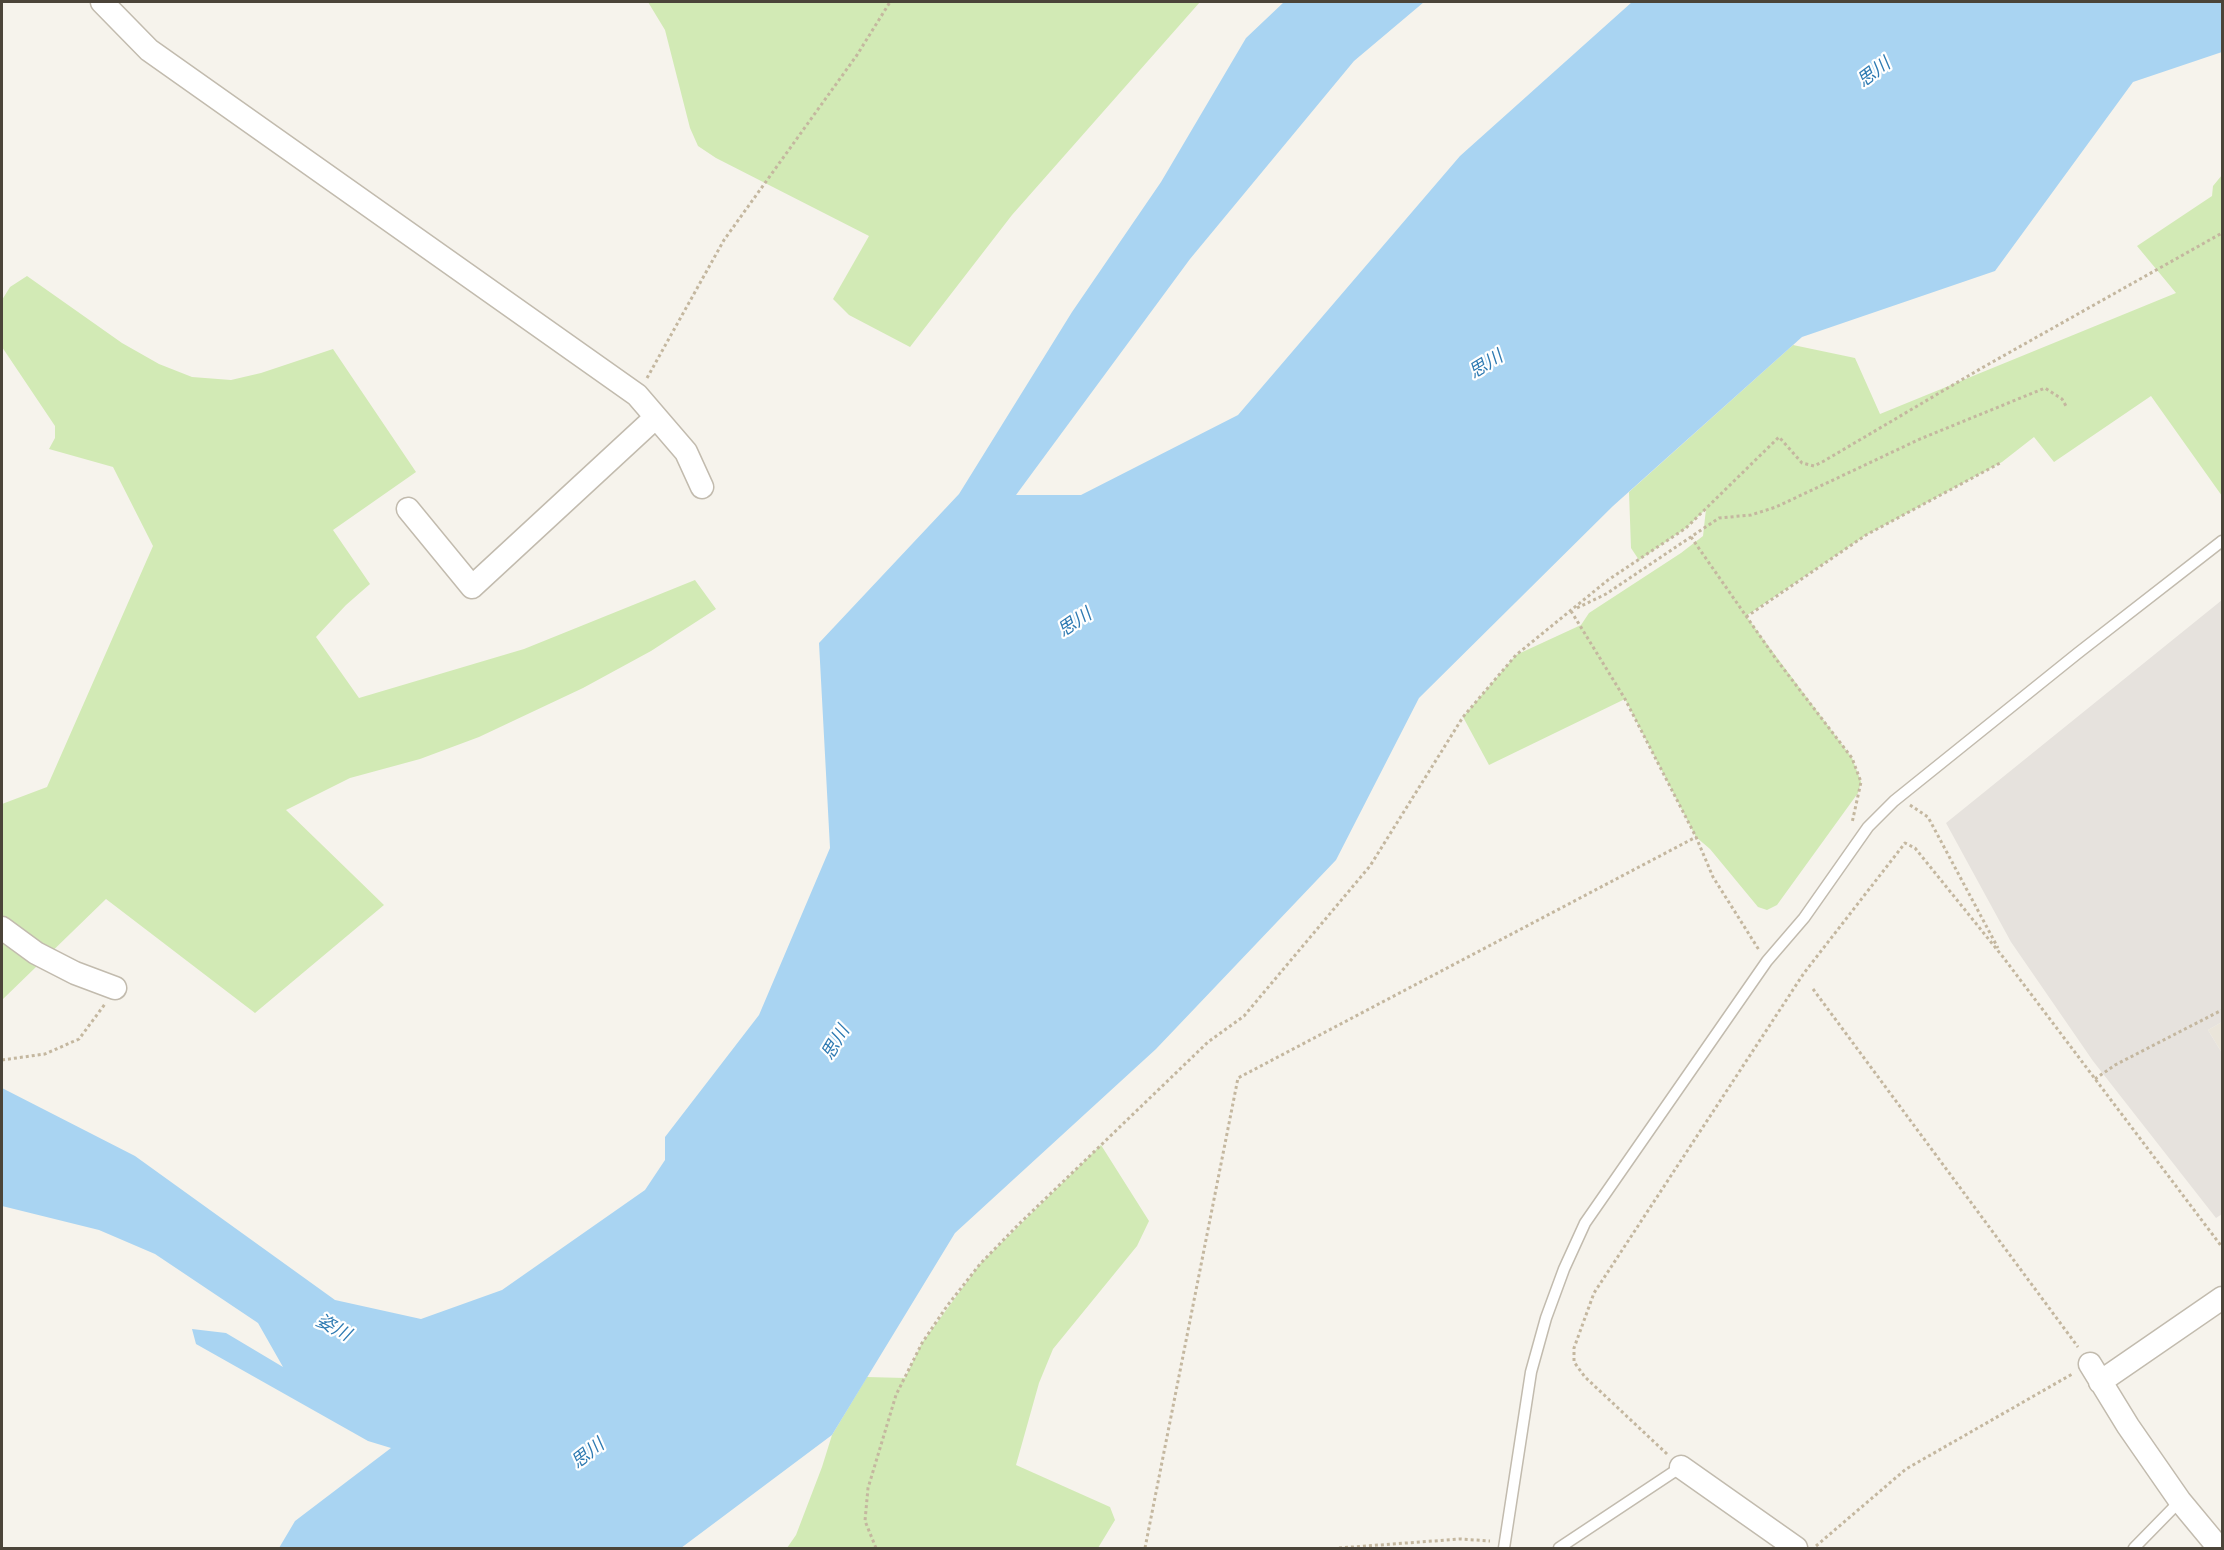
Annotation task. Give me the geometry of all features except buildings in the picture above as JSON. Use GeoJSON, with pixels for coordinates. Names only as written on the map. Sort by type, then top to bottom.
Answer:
{"type":"FeatureCollection","features":[{"type":"Feature","properties":{"kind":"street"},"geometry":{"type":"LineString","coordinates":[[102,2],[149,50],[637,395],[686,452],[702,488]]}},
{"type":"Feature","properties":{"kind":"street"},"geometry":{"type":"LineString","coordinates":[[408,509],[472,587],[656,417]]}},
{"type":"Feature","properties":{"kind":"street"},"geometry":{"type":"LineString","coordinates":[[2,928],[36,953],[75,973],[115,988]]}},
{"type":"Feature","properties":{"kind":"street"},"geometry":{"type":"LineString","coordinates":[[2219,1548],[2180,1501],[2095,1373],[2223,1298]]}},
{"type":"Feature","properties":{"kind":"street"},"geometry":{"type":"LineString","coordinates":[[1681,1467],[1796,1548]]}},
{"type":"Feature","properties":{"kind":"lane"},"geometry":{"type":"LineString","coordinates":[[1505,1546],[1531,1372],[1546,1318],[1564,1269],[1585,1223],[1767,961],[1804,918],[1868,827],[1894,801],[2078,653],[2223,541]]}},
{"type":"Feature","properties":{"kind":"lane"},"geometry":{"type":"LineString","coordinates":[[1559,1548],[1681,1467]]}},
{"type":"Feature","properties":{"kind":"lane"},"geometry":{"type":"LineString","coordinates":[[2134,1548],[2180,1501]]}},
{"type":"Feature","properties":{"kind":"path"},"geometry":{"type":"LineString","coordinates":[[637,395],[724,240],[857,55],[890,2]]}},
{"type":"Feature","properties":{"kind":"path"},"geometry":{"type":"LineString","coordinates":[[876,1548],[865,1521],[868,1488],[896,1395],[922,1343],[947,1306],[980,1264],[1018,1225],[1208,1042],[1244,1016],[1370,866],[1463,717],[1516,655],[1608,580],[1686,528],[1779,437],[1802,463],[1814,466],[1980,369],[2223,233]]}},
{"type":"Feature","properties":{"kind":"path"},"geometry":{"type":"LineString","coordinates":[[1570,611],[1606,594],[1719,518],[1751,514],[1776,507],[1920,439],[2045,388],[2062,399],[2066,406]]}},
{"type":"Feature","properties":{"kind":"path"},"geometry":{"type":"LineString","coordinates":[[1746,616],[1866,535],[2002,462]]}},
{"type":"Feature","properties":{"kind":"path"},"geometry":{"type":"LineString","coordinates":[[1691,537],[1746,616],[1852,758],[1861,782],[1849,831]]}},
{"type":"Feature","properties":{"kind":"path"},"geometry":{"type":"LineString","coordinates":[[1570,611],[1625,699],[1696,837],[1713,877],[1767,961]]}},
{"type":"Feature","properties":{"kind":"path"},"geometry":{"type":"LineString","coordinates":[[1894,801],[1915,806],[1928,817],[2003,957]]}},
{"type":"Feature","properties":{"kind":"path"},"geometry":{"type":"LineString","coordinates":[[1145,1548],[1238,1078],[1696,837]]}},
{"type":"Feature","properties":{"kind":"path"},"geometry":{"type":"LineString","coordinates":[[1681,1467],[1585,1377],[1574,1362],[1574,1348],[1600,1284],[1804,973],[1905,843],[1915,848],[2003,957],[2223,1247]]}},
{"type":"Feature","properties":{"kind":"path"},"geometry":{"type":"LineString","coordinates":[[2,1060],[45,1054],[79,1039],[115,988]]}},
{"type":"Feature","properties":{"kind":"path"},"geometry":{"type":"LineString","coordinates":[[1812,1548],[1906,1469],[2095,1373],[1813,989]]}},
{"type":"Feature","properties":{"kind":"path"},"geometry":{"type":"LineString","coordinates":[[2095,1079],[2115,1065],[2223,1010]]}},
{"type":"Feature","properties":{"kind":"path"},"geometry":{"type":"LineString","coordinates":[[1340,1548],[1460,1539],[1505,1546]]}},
{"type":"Feature","properties":{"kind":"shaded area"},"geometry":{"type":"Polygon","coordinates":[[[2222,600],[2222,1022],[2208,1030],[2222,1053],[2222,1214],[2216,1218],[2093,1061],[2011,942],[1946,823],[2222,600]]]}},
{"type":"Feature","properties":{"kind":"shaded area"},"geometry":{"type":"Polygon","coordinates":[[[2222,1022],[2222,1053],[2208,1030],[2222,1022]]]}},
{"type":"Feature","properties":{"kind":"green space"},"geometry":{"type":"Polygon","coordinates":[[[648,2],[1200,2],[1012,215],[910,347],[849,315],[833,299],[869,236],[716,158],[698,146],[690,128],[665,30],[648,2]]]}},
{"type":"Feature","properties":{"kind":"green space"},"geometry":{"type":"Polygon","coordinates":[[[2222,175],[2222,496],[2151,396],[2054,462],[2034,437],[2002,462],[1866,535],[1746,616],[1852,758],[1861,782],[1858,793],[1777,905],[1767,910],[1758,907],[1710,849],[1696,837],[1625,699],[1489,765],[1463,717],[1516,655],[1581,625],[1589,613],[1703,536],[1706,509],[1686,528],[1639,560],[1631,548],[1629,492],[1793,345],[1855,358],[1880,414],[2176,293],[2137,246],[2212,196],[2213,186],[2222,175]]]}},
{"type":"Feature","properties":{"kind":"green space"},"geometry":{"type":"Polygon","coordinates":[[[27,276],[122,343],[159,364],[192,377],[231,380],[261,373],[333,349],[416,472],[333,530],[370,584],[346,605],[316,637],[359,698],[524,649],[695,580],[716,609],[651,651],[583,688],[479,737],[420,759],[350,778],[286,810],[384,905],[255,1013],[106,899],[2,1000],[2,804],[47,787],[153,546],[113,467],[49,449],[55,438],[55,426],[2,347],[2,300],[10,287],[27,276]]]}},
{"type":"Feature","properties":{"kind":"green space"},"geometry":{"type":"Polygon","coordinates":[[[1101,1145],[1149,1221],[1137,1246],[1053,1349],[1039,1383],[1016,1465],[1110,1507],[1115,1520],[1098,1548],[787,1548],[796,1535],[832,1435],[867,1377],[905,1378],[922,1343],[980,1264],[1101,1145]]]}},
{"type":"Feature","properties":{"kind":"water"},"geometry":{"type":"Polygon","coordinates":[[[1284,2],[1424,2],[1354,61],[1190,259],[1016,495],[1081,495],[1238,415],[1460,156],[1632,2],[2222,2],[2222,52],[2133,82],[1995,271],[1802,337],[1613,506],[1419,698],[1336,860],[1156,1049],[955,1233],[832,1435],[681,1548],[279,1548],[295,1521],[391,1448],[368,1441],[196,1344],[192,1329],[226,1333],[283,1367],[258,1323],[155,1254],[99,1230],[2,1206],[2,1088],[135,1156],[335,1300],[421,1319],[502,1290],[645,1190],[665,1160],[665,1137],[759,1015],[830,848],[819,643],[959,494],[1072,312],[1161,182],[1246,38],[1284,2]]]}},
{"type":"Feature","properties":{"kind":"water label","name":"思川"},"geometry":{"type":"Point","coordinates":[1874,73]}},
{"type":"Feature","properties":{"kind":"water label","name":"思川"},"geometry":{"type":"Point","coordinates":[1486,365]}},
{"type":"Feature","properties":{"kind":"water label","name":"思川"},"geometry":{"type":"Point","coordinates":[1075,623]}},
{"type":"Feature","properties":{"kind":"water label","name":"思川"},"geometry":{"type":"Point","coordinates":[836,1043]}},
{"type":"Feature","properties":{"kind":"water label","name":"姿川"},"geometry":{"type":"Point","coordinates":[333,1328]}},
{"type":"Feature","properties":{"kind":"water label","name":"思川"},"geometry":{"type":"Point","coordinates":[588,1454]}}]}
